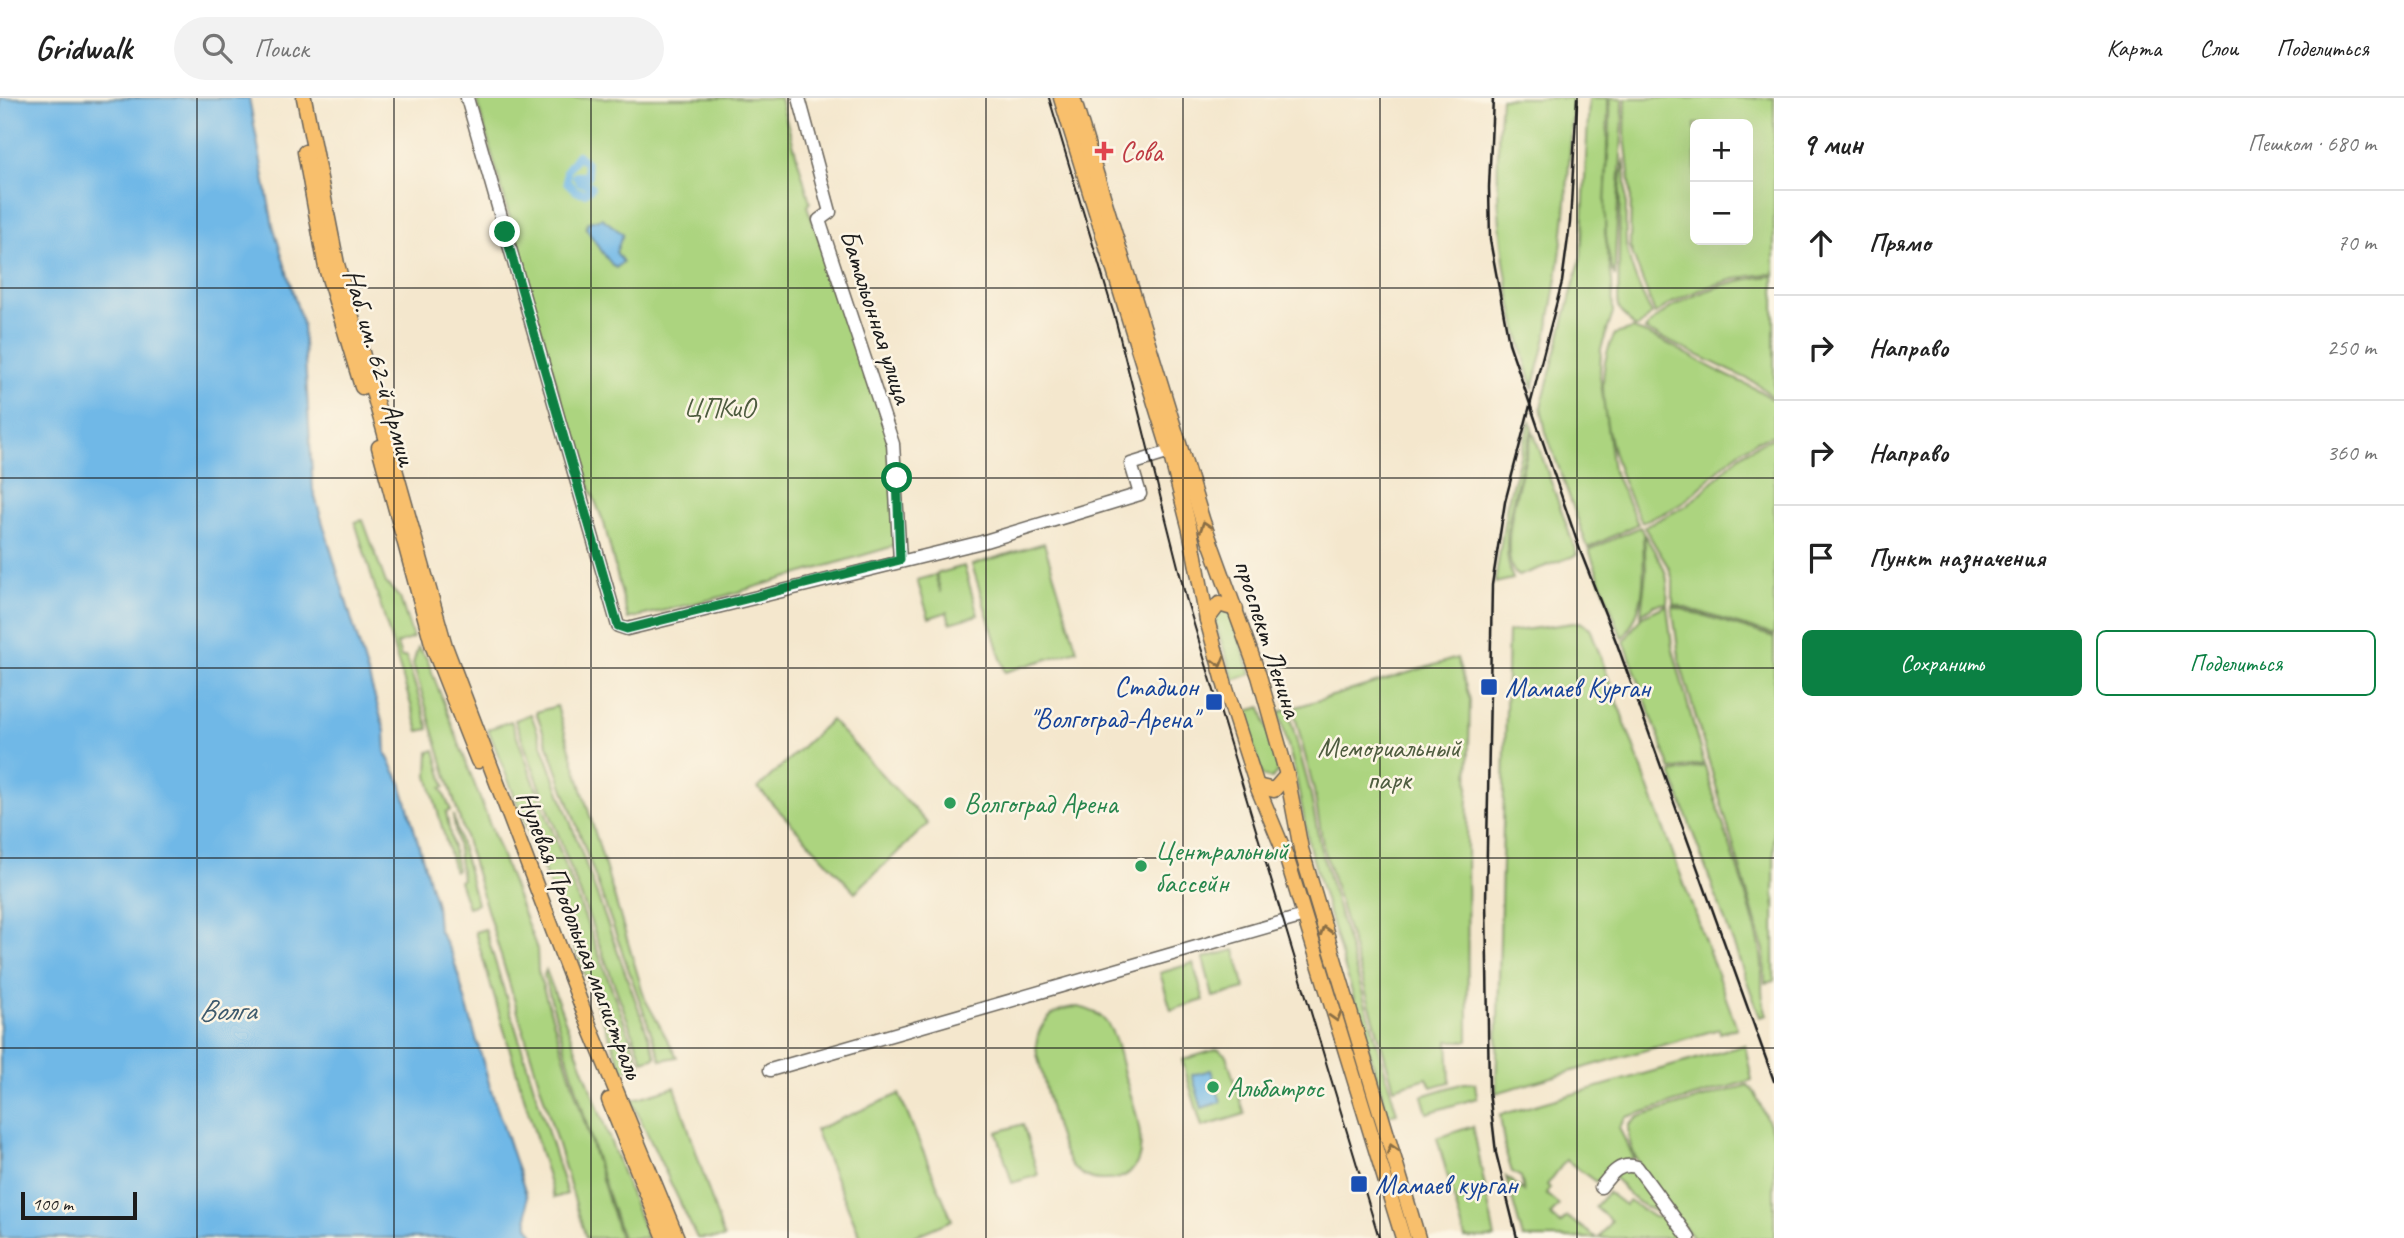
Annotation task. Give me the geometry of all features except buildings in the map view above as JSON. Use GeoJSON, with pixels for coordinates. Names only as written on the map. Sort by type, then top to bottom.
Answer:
{"type":"FeatureCollection","features":[{"type":"Feature","properties":{"kind":"main road","name":"Наб. им. 62-й Армии"},"geometry":{"type":"LineString","coordinates":[[295,98],[326,268],[439,647]]}},
{"type":"Feature","properties":{"kind":"main road","name":"Наб. им. 62-й Армии"},"geometry":{"type":"LineString","coordinates":[[304,98],[337,264],[439,647]]}},
{"type":"Feature","properties":{"kind":"main road","name":"проспект Ленина"},"geometry":{"type":"LineString","coordinates":[[1061,98],[1170,452],[1190,530],[1207,620],[1257,786],[1286,856],[1403,1238]]}},
{"type":"Feature","properties":{"kind":"main road","name":"проспект Ленина"},"geometry":{"type":"LineString","coordinates":[[1073,98],[1203,522],[1259,676],[1287,775],[1301,849],[1418,1238]]}},
{"type":"Feature","properties":{"kind":"main road"},"geometry":{"type":"LineString","coordinates":[[1207,620],[1219,604],[1236,609]]}},
{"type":"Feature","properties":{"kind":"main road","name":"Нулевая Продольная магистраль"},"geometry":{"type":"LineString","coordinates":[[439,647],[665,1238]]}},
{"type":"Feature","properties":{"kind":"main road","name":"Нулевая Продольная магистраль"},"geometry":{"type":"LineString","coordinates":[[439,647],[677,1238]]}},
{"type":"Feature","properties":{"kind":"main road"},"geometry":{"type":"LineString","coordinates":[[1257,786],[1274,790],[1287,775]]}},
{"type":"Feature","properties":{"kind":"street"},"geometry":{"type":"LineString","coordinates":[[467,98],[618,626],[627,629],[982,542],[1140,494],[1131,464],[1170,452]]}},
{"type":"Feature","properties":{"kind":"street","name":"Батальонная улица"},"geometry":{"type":"LineString","coordinates":[[799,98],[830,212],[819,220],[890,432],[897,478],[900,560]]}},
{"type":"Feature","properties":{"kind":"street"},"geometry":{"type":"LineString","coordinates":[[771,1069],[1304,916]]}},
{"type":"Feature","properties":{"kind":"street"},"geometry":{"type":"LineString","coordinates":[[1601,1187],[1615,1169],[1628,1164],[1637,1167],[1689,1238]]}},
{"type":"Feature","properties":{"kind":"green space","name":"ЦПКиО"},"geometry":{"type":"Polygon","coordinates":[[[476,98],[780,98],[810,202],[807,206],[891,440],[898,545],[721,597],[628,619],[604,523],[576,454],[476,98]]]}},
{"type":"Feature","properties":{"kind":"green space"},"geometry":{"type":"Polygon","coordinates":[[[1501,98],[1573,98],[1562,244],[1543,352],[1533,388],[1514,316],[1502,244],[1498,172],[1501,98]]]}},
{"type":"Feature","properties":{"kind":"green space"},"geometry":{"type":"Polygon","coordinates":[[[1589,98],[1608,98],[1605,233],[1612,281],[1613,313],[1601,349],[1600,376],[1613,470],[1638,524],[1588,548],[1546,433],[1541,407],[1581,257],[1589,98]]]}},
{"type":"Feature","properties":{"kind":"green space"},"geometry":{"type":"Polygon","coordinates":[[[1610,98],[1623,98],[1615,277],[1609,256],[1605,211],[1610,98]]]}},
{"type":"Feature","properties":{"kind":"green space"},"geometry":{"type":"Polygon","coordinates":[[[1626,98],[1774,98],[1774,274],[1744,277],[1712,286],[1681,298],[1655,314],[1630,247],[1631,191],[1625,136],[1626,98]]]}},
{"type":"Feature","properties":{"kind":"green space"},"geometry":{"type":"Polygon","coordinates":[[[1624,160],[1626,242],[1636,279],[1652,314],[1639,327],[1634,327],[1618,307],[1620,190],[1624,160]]]}},
{"type":"Feature","properties":{"kind":"green space"},"geometry":{"type":"Polygon","coordinates":[[[1774,276],[1774,398],[1756,383],[1645,330],[1670,308],[1686,299],[1740,281],[1774,276]]]}},
{"type":"Feature","properties":{"kind":"green space"},"geometry":{"type":"Polygon","coordinates":[[[1633,329],[1667,343],[1755,388],[1774,401],[1774,435],[1737,453],[1681,504],[1642,522],[1614,455],[1604,403],[1603,378],[1607,355],[1615,334],[1633,329]]]}},
{"type":"Feature","properties":{"kind":"green space"},"geometry":{"type":"Polygon","coordinates":[[[1530,420],[1532,429],[1508,524],[1508,562],[1513,579],[1495,583],[1507,504],[1530,420]]]}},
{"type":"Feature","properties":{"kind":"green space"},"geometry":{"type":"Polygon","coordinates":[[[1533,431],[1577,555],[1518,576],[1511,565],[1510,529],[1533,431]]]}},
{"type":"Feature","properties":{"kind":"green space"},"geometry":{"type":"Polygon","coordinates":[[[1774,438],[1774,635],[1673,604],[1673,580],[1669,568],[1644,527],[1688,504],[1738,457],[1774,438]]]}},
{"type":"Feature","properties":{"kind":"green space"},"geometry":{"type":"Polygon","coordinates":[[[363,520],[386,583],[400,598],[413,638],[397,644],[401,657],[406,657],[429,729],[419,731],[355,522],[363,520]]]}},
{"type":"Feature","properties":{"kind":"green space"},"geometry":{"type":"Polygon","coordinates":[[[1640,527],[1643,533],[1643,588],[1636,615],[1622,638],[1589,550],[1640,527]]]}},
{"type":"Feature","properties":{"kind":"green space"},"geometry":{"type":"Polygon","coordinates":[[[1644,534],[1666,574],[1668,592],[1667,603],[1655,605],[1641,614],[1646,571],[1644,534]]]}},
{"type":"Feature","properties":{"kind":"green space"},"geometry":{"type":"Polygon","coordinates":[[[1044,543],[1077,650],[1005,672],[972,565],[1044,543]]]}},
{"type":"Feature","properties":{"kind":"green space"},"geometry":{"type":"Polygon","coordinates":[[[964,566],[978,615],[950,623],[947,612],[929,618],[917,580],[935,575],[941,593],[936,574],[964,566]]]}},
{"type":"Feature","properties":{"kind":"green space"},"geometry":{"type":"Polygon","coordinates":[[[1667,605],[1672,646],[1704,764],[1671,770],[1624,641],[1642,616],[1667,605]]]}},
{"type":"Feature","properties":{"kind":"green space"},"geometry":{"type":"Polygon","coordinates":[[[1672,606],[1774,637],[1774,981],[1765,983],[1764,950],[1680,663],[1672,606]]]}},
{"type":"Feature","properties":{"kind":"green space"},"geometry":{"type":"Polygon","coordinates":[[[1223,610],[1231,614],[1251,674],[1234,680],[1213,617],[1223,610]]]}},
{"type":"Feature","properties":{"kind":"green space"},"geometry":{"type":"Polygon","coordinates":[[[1580,622],[1590,628],[1737,1028],[1720,1033],[1719,1029],[1496,1093],[1508,632],[1580,622]]]}},
{"type":"Feature","properties":{"kind":"green space"},"geometry":{"type":"Polygon","coordinates":[[[418,647],[427,659],[537,949],[538,971],[620,1238],[586,1238],[413,664],[418,647]]]}},
{"type":"Feature","properties":{"kind":"green space","name":"Мемориальный парк"},"geometry":{"type":"Polygon","coordinates":[[[1457,658],[1470,700],[1467,840],[1468,1041],[1448,1041],[1450,1082],[1431,1087],[1427,1078],[1394,1088],[1323,845],[1314,791],[1293,708],[1457,658]]]}},
{"type":"Feature","properties":{"kind":"green space"},"geometry":{"type":"Polygon","coordinates":[[[557,706],[645,999],[677,1057],[661,1060],[536,712],[557,706]]]}},
{"type":"Feature","properties":{"kind":"green space"},"geometry":{"type":"Polygon","coordinates":[[[1261,707],[1279,769],[1272,779],[1262,776],[1244,712],[1261,707]]]}},
{"type":"Feature","properties":{"kind":"green space"},"geometry":{"type":"Polygon","coordinates":[[[1288,709],[1310,791],[1320,846],[1397,1113],[1388,1115],[1310,849],[1295,772],[1279,712],[1288,709]]]}},
{"type":"Feature","properties":{"kind":"green space"},"geometry":{"type":"Polygon","coordinates":[[[531,714],[656,1057],[643,1061],[515,720],[531,714]]]}},
{"type":"Feature","properties":{"kind":"green space"},"geometry":{"type":"Polygon","coordinates":[[[831,720],[928,824],[855,892],[758,788],[831,720]]]}},
{"type":"Feature","properties":{"kind":"green space"},"geometry":{"type":"Polygon","coordinates":[[[511,721],[640,1064],[623,1071],[488,729],[511,721]]]}},
{"type":"Feature","properties":{"kind":"green space"},"geometry":{"type":"Polygon","coordinates":[[[435,750],[445,787],[441,788],[451,810],[446,812],[457,870],[454,871],[428,776],[429,752],[435,750]]]}},
{"type":"Feature","properties":{"kind":"green space"},"geometry":{"type":"Polygon","coordinates":[[[1705,766],[1760,947],[1763,998],[1767,1015],[1760,1017],[1671,773],[1705,766]]]}},
{"type":"Feature","properties":{"kind":"green space"},"geometry":{"type":"Polygon","coordinates":[[[453,815],[477,904],[468,907],[459,881],[462,879],[453,815]]]}},
{"type":"Feature","properties":{"kind":"green space"},"geometry":{"type":"Polygon","coordinates":[[[485,929],[567,1194],[554,1198],[475,932],[485,929]]]}},
{"type":"Feature","properties":{"kind":"green space"},"geometry":{"type":"Polygon","coordinates":[[[1235,950],[1245,989],[1213,997],[1203,958],[1235,950]]]}},
{"type":"Feature","properties":{"kind":"green space"},"geometry":{"type":"Polygon","coordinates":[[[1193,963],[1204,1000],[1171,1010],[1160,973],[1193,963]]]}},
{"type":"Feature","properties":{"kind":"green space"},"geometry":{"type":"Polygon","coordinates":[[[546,970],[647,1238],[622,1238],[544,975],[546,970]]]}},
{"type":"Feature","properties":{"kind":"green space"},"geometry":{"type":"Polygon","coordinates":[[[1078,1007],[1097,1014],[1110,1028],[1134,1107],[1140,1141],[1139,1157],[1133,1169],[1121,1177],[1092,1179],[1080,1173],[1070,1163],[1055,1126],[1037,1055],[1038,1036],[1046,1021],[1060,1011],[1078,1007]]]}},
{"type":"Feature","properties":{"kind":"green space"},"geometry":{"type":"Polygon","coordinates":[[[1745,1045],[1752,1080],[1626,1117],[1619,1128],[1634,1158],[1621,1162],[1596,1182],[1566,1160],[1547,1185],[1550,1188],[1546,1194],[1559,1205],[1550,1215],[1560,1224],[1567,1217],[1597,1238],[1523,1238],[1506,1177],[1524,1191],[1521,1177],[1512,1172],[1505,1150],[1500,1115],[1745,1045]]]}},
{"type":"Feature","properties":{"kind":"green space","name":"Альбатрос"},"geometry":{"type":"Polygon","coordinates":[[[1218,1049],[1226,1055],[1245,1114],[1202,1127],[1182,1060],[1218,1049]]]}},
{"type":"Feature","properties":{"kind":"green space"},"geometry":{"type":"Polygon","coordinates":[[[1464,1083],[1475,1083],[1477,1098],[1427,1113],[1422,1096],[1464,1083]]]}},
{"type":"Feature","properties":{"kind":"green space"},"geometry":{"type":"Polygon","coordinates":[[[1748,1085],[1755,1093],[1774,1135],[1774,1238],[1693,1238],[1641,1167],[1633,1152],[1629,1125],[1638,1117],[1748,1085]]]}},
{"type":"Feature","properties":{"kind":"green space"},"geometry":{"type":"Polygon","coordinates":[[[675,1087],[724,1238],[697,1238],[631,1100],[675,1087]]]}},
{"type":"Feature","properties":{"kind":"green space"},"geometry":{"type":"Polygon","coordinates":[[[899,1094],[952,1220],[910,1238],[861,1238],[815,1130],[899,1094]]]}},
{"type":"Feature","properties":{"kind":"green space"},"geometry":{"type":"Polygon","coordinates":[[[1023,1124],[1038,1175],[1012,1183],[997,1132],[1023,1124]]]}},
{"type":"Feature","properties":{"kind":"green space"},"geometry":{"type":"Polygon","coordinates":[[[1473,1126],[1495,1238],[1465,1238],[1437,1138],[1473,1126]]]}},
{"type":"Feature","properties":{"kind":"green space"},"geometry":{"type":"Polygon","coordinates":[[[1636,1171],[1668,1213],[1644,1206],[1613,1176],[1617,1172],[1636,1171]]]}},
{"type":"Feature","properties":{"kind":"green space"},"geometry":{"type":"Polygon","coordinates":[[[1608,1192],[1625,1205],[1629,1201],[1654,1217],[1671,1218],[1686,1238],[1599,1238],[1611,1221],[1595,1207],[1608,1192]]]}},
{"type":"Feature","properties":{"kind":"water","name":"Волга"},"geometry":{"type":"Polygon","coordinates":[[[0,98],[249,98],[273,225],[303,326],[313,490],[385,731],[386,754],[401,783],[436,905],[438,929],[452,954],[491,1090],[527,1197],[528,1226],[536,1238],[0,1238],[0,98]]]}},
{"type":"Feature","properties":{"kind":"water"},"geometry":{"type":"Polygon","coordinates":[[[602,218],[623,234],[616,252],[623,262],[616,268],[586,228],[588,222],[602,218]]]}},
{"type":"Feature","properties":{"kind":"water","name":"Альбатрос"},"geometry":{"type":"Polygon","coordinates":[[[1211,1070],[1221,1102],[1202,1108],[1192,1075],[1211,1070]]]}},
{"type":"Feature","properties":{"kind":"waterway"},"geometry":{"type":"LineString","coordinates":[[578,155],[586,163],[588,176],[576,176],[579,182],[590,185],[591,188],[585,193],[576,191],[567,182],[567,170],[578,155]]}},
{"type":"Feature","properties":{"kind":"tram line"},"geometry":{"type":"LineString","coordinates":[[1049,98],[1115,318],[1186,598],[1379,1238]]}},
{"type":"Feature","properties":{"kind":"railway"},"geometry":{"type":"LineString","coordinates":[[1493,98],[1489,187],[1490,240],[1509,343],[1581,553],[1617,644],[1774,1081]]}},
{"type":"Feature","properties":{"kind":"railway"},"geometry":{"type":"LineString","coordinates":[[1517,1238],[1496,1153],[1489,1091],[1486,900],[1492,585],[1505,502],[1562,282],[1570,223],[1577,98]]}},
{"type":"Feature","properties":{"kind":"place","name":"Сова"},"geometry":{"type":"Point","coordinates":[1104,151]}},
{"type":"Feature","properties":{"kind":"place","name":"Мамаев Курган"},"geometry":{"type":"Point","coordinates":[1489,687]}},
{"type":"Feature","properties":{"kind":"place","name":"Стадион \"Волгоград-Арена\""},"geometry":{"type":"Point","coordinates":[1214,702]}},
{"type":"Feature","properties":{"kind":"place","name":"Волгоград Арена"},"geometry":{"type":"Point","coordinates":[950,803]}},
{"type":"Feature","properties":{"kind":"place","name":"Центральный бассейн"},"geometry":{"type":"Point","coordinates":[1141,866]}},
{"type":"Feature","properties":{"kind":"place","name":"Альбатрос"},"geometry":{"type":"Point","coordinates":[1213,1087]}},
{"type":"Feature","properties":{"kind":"place","name":"Мамаев курган"},"geometry":{"type":"Point","coordinates":[1359,1184]}},
{"type":"Feature","properties":{"kind":"route"},"geometry":{"type":"LineString","coordinates":[[505,232],[618,626],[627,629],[900,560],[897,478]]}}]}
